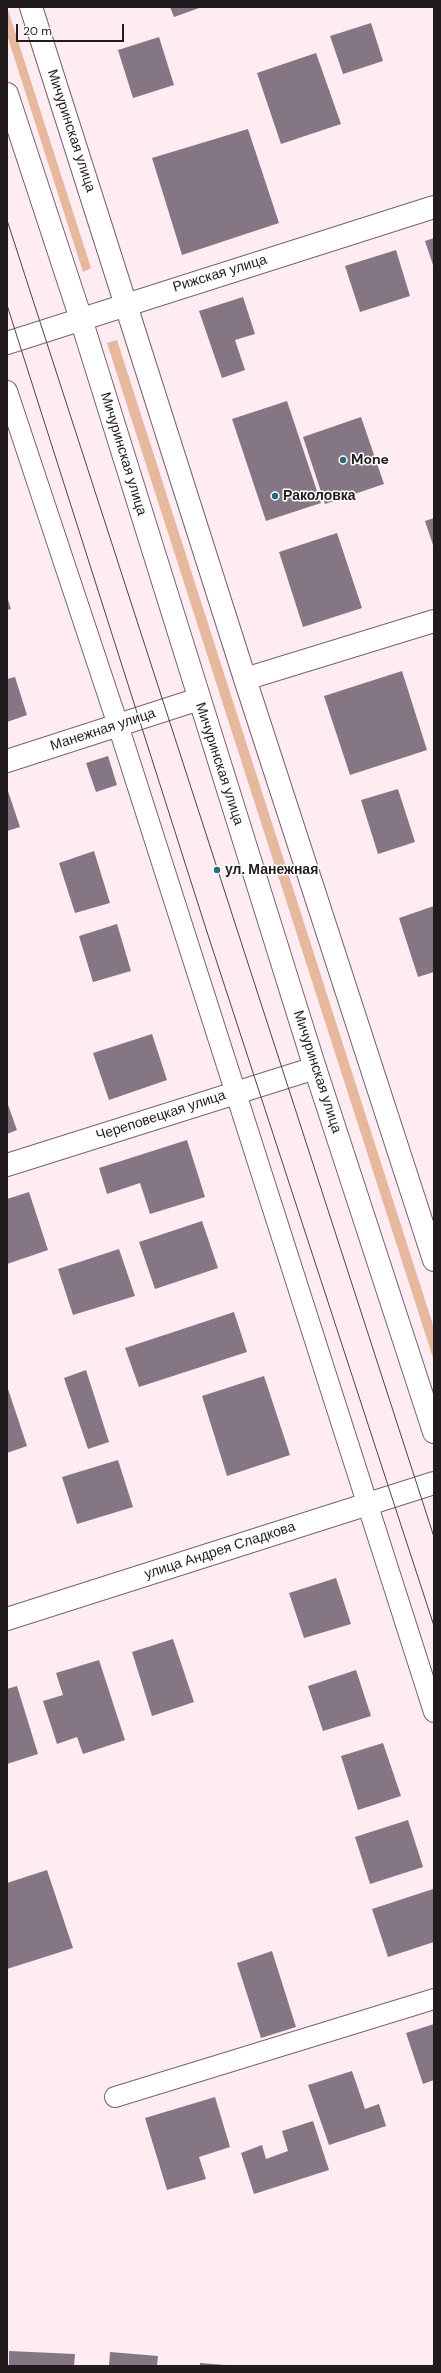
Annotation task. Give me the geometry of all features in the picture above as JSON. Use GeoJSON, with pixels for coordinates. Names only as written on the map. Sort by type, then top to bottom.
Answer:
{"type":"FeatureCollection","features":[{"type":"Feature","properties":{"kind":"main road","name":"Мичуринская улица"},"geometry":{"type":"LineString","coordinates":[[31,7],[245,679],[434,1260]]}},
{"type":"Feature","properties":{"kind":"main road","name":"Мичуринская улица"},"geometry":{"type":"LineString","coordinates":[[7,94],[81,318],[315,1068],[434,1432]]}},
{"type":"Feature","properties":{"kind":"main road","name":"Рижская улица"},"geometry":{"type":"LineString","coordinates":[[7,343],[81,318],[434,207]]}},
{"type":"Feature","properties":{"kind":"main road"},"geometry":{"type":"LineString","coordinates":[[245,679],[434,621]]}},
{"type":"Feature","properties":{"kind":"main road","name":"Манежная улица"},"geometry":{"type":"LineString","coordinates":[[7,761],[199,699]]}},
{"type":"Feature","properties":{"kind":"main road","name":"Череповецкая улица"},"geometry":{"type":"LineString","coordinates":[[7,1166],[235,1092],[315,1068]]}},
{"type":"Feature","properties":{"kind":"main road","name":"улица Андрея Сладкова"},"geometry":{"type":"LineString","coordinates":[[7,1619],[434,1483]]}},
{"type":"Feature","properties":{"kind":"lane"},"geometry":{"type":"LineString","coordinates":[[7,391],[118,725],[434,1712]]}},
{"type":"Feature","properties":{"kind":"lane"},"geometry":{"type":"LineString","coordinates":[[115,2097],[434,1999]]}},
{"type":"Feature","properties":{"kind":"shaded area"},"geometry":{"type":"Polygon","coordinates":[[[7,7],[91,268],[83,272],[7,35],[7,7]]]}},
{"type":"Feature","properties":{"kind":"shaded area"},"geometry":{"type":"Polygon","coordinates":[[[117,340],[434,1328],[434,1361],[107,343],[117,340]]]}},
{"type":"Feature","properties":{"kind":"building"},"geometry":{"type":"Polygon","coordinates":[[[170,7],[202,7],[174,17],[170,7]]]}},
{"type":"Feature","properties":{"kind":"building"},"geometry":{"type":"Polygon","coordinates":[[[371,23],[383,61],[343,74],[330,36],[371,23]]]}},
{"type":"Feature","properties":{"kind":"building"},"geometry":{"type":"Polygon","coordinates":[[[159,37],[174,85],[133,98],[118,50],[159,37]]]}},
{"type":"Feature","properties":{"kind":"building"},"geometry":{"type":"Polygon","coordinates":[[[316,53],[341,124],[281,144],[257,73],[316,53]]]}},
{"type":"Feature","properties":{"kind":"building"},"geometry":{"type":"Polygon","coordinates":[[[248,129],[279,223],[182,255],[152,158],[248,129]]]}},
{"type":"Feature","properties":{"kind":"building"},"geometry":{"type":"Polygon","coordinates":[[[434,238],[434,268],[425,241],[434,238]]]}},
{"type":"Feature","properties":{"kind":"building"},"geometry":{"type":"Polygon","coordinates":[[[396,250],[410,296],[360,312],[345,266],[396,250]]]}},
{"type":"Feature","properties":{"kind":"building"},"geometry":{"type":"Polygon","coordinates":[[[243,297],[255,334],[235,340],[245,370],[222,378],[199,311],[243,297]]]}},
{"type":"Feature","properties":{"kind":"building"},"geometry":{"type":"Polygon","coordinates":[[[287,401],[321,503],[266,521],[232,419],[287,401]]]}},
{"type":"Feature","properties":{"kind":"building","name":"Mone"},"geometry":{"type":"Polygon","coordinates":[[[361,417],[384,484],[325,504],[303,437],[361,417]]]}},
{"type":"Feature","properties":{"kind":"building"},"geometry":{"type":"Polygon","coordinates":[[[434,518],[434,548],[425,521],[434,518]]]}},
{"type":"Feature","properties":{"kind":"building"},"geometry":{"type":"Polygon","coordinates":[[[337,533],[362,608],[303,627],[279,552],[337,533]]]}},
{"type":"Feature","properties":{"kind":"building"},"geometry":{"type":"Polygon","coordinates":[[[7,597],[11,609],[7,610],[7,597]]]}},
{"type":"Feature","properties":{"kind":"building"},"geometry":{"type":"Polygon","coordinates":[[[402,671],[427,750],[350,775],[324,696],[402,671]]]}},
{"type":"Feature","properties":{"kind":"building"},"geometry":{"type":"Polygon","coordinates":[[[15,677],[27,715],[7,722],[7,679],[15,677]]]}},
{"type":"Feature","properties":{"kind":"building"},"geometry":{"type":"Polygon","coordinates":[[[108,756],[117,785],[96,792],[86,763],[108,756]]]}},
{"type":"Feature","properties":{"kind":"building"},"geometry":{"type":"Polygon","coordinates":[[[7,788],[20,827],[7,831],[7,788]]]}},
{"type":"Feature","properties":{"kind":"building"},"geometry":{"type":"Polygon","coordinates":[[[398,789],[415,842],[378,854],[361,800],[398,789]]]}},
{"type":"Feature","properties":{"kind":"building"},"geometry":{"type":"Polygon","coordinates":[[[94,851],[110,903],[75,913],[59,863],[94,851]]]}},
{"type":"Feature","properties":{"kind":"building"},"geometry":{"type":"Polygon","coordinates":[[[434,906],[434,972],[418,977],[399,918],[434,906]]]}},
{"type":"Feature","properties":{"kind":"building"},"geometry":{"type":"Polygon","coordinates":[[[117,924],[131,971],[93,982],[79,936],[117,924]]]}},
{"type":"Feature","properties":{"kind":"building"},"geometry":{"type":"Polygon","coordinates":[[[152,1034],[167,1080],[109,1100],[93,1053],[152,1034]]]}},
{"type":"Feature","properties":{"kind":"building"},"geometry":{"type":"Polygon","coordinates":[[[7,1102],[17,1130],[7,1134],[7,1102]]]}},
{"type":"Feature","properties":{"kind":"building"},"geometry":{"type":"Polygon","coordinates":[[[187,1140],[205,1197],[150,1214],[140,1183],[107,1194],[99,1168],[187,1140]]]}},
{"type":"Feature","properties":{"kind":"building"},"geometry":{"type":"Polygon","coordinates":[[[29,1192],[48,1250],[7,1264],[7,1199],[29,1192]]]}},
{"type":"Feature","properties":{"kind":"building"},"geometry":{"type":"Polygon","coordinates":[[[202,1221],[218,1268],[155,1289],[139,1242],[202,1221]]]}},
{"type":"Feature","properties":{"kind":"building"},"geometry":{"type":"Polygon","coordinates":[[[119,1249],[135,1296],[73,1315],[58,1269],[119,1249]]]}},
{"type":"Feature","properties":{"kind":"building"},"geometry":{"type":"Polygon","coordinates":[[[234,1312],[247,1352],[139,1387],[125,1348],[234,1312]]]}},
{"type":"Feature","properties":{"kind":"building"},"geometry":{"type":"Polygon","coordinates":[[[86,1370],[109,1442],[88,1449],[64,1378],[86,1370]]]}},
{"type":"Feature","properties":{"kind":"building"},"geometry":{"type":"Polygon","coordinates":[[[264,1376],[290,1455],[227,1476],[202,1396],[264,1376]]]}},
{"type":"Feature","properties":{"kind":"building"},"geometry":{"type":"Polygon","coordinates":[[[7,1386],[27,1446],[7,1453],[7,1386]]]}},
{"type":"Feature","properties":{"kind":"building"},"geometry":{"type":"Polygon","coordinates":[[[118,1460],[133,1507],[77,1524],[62,1477],[118,1460]]]}},
{"type":"Feature","properties":{"kind":"building"},"geometry":{"type":"Polygon","coordinates":[[[336,1578],[351,1624],[304,1638],[289,1593],[336,1578]]]}},
{"type":"Feature","properties":{"kind":"building"},"geometry":{"type":"Polygon","coordinates":[[[173,1639],[194,1702],[152,1716],[132,1652],[173,1639]]]}},
{"type":"Feature","properties":{"kind":"building"},"geometry":{"type":"Polygon","coordinates":[[[99,1660],[125,1740],[83,1754],[77,1737],[57,1744],[43,1701],[63,1695],[56,1673],[99,1660]]]}},
{"type":"Feature","properties":{"kind":"building"},"geometry":{"type":"Polygon","coordinates":[[[356,1670],[371,1716],[323,1731],[308,1686],[356,1670]]]}},
{"type":"Feature","properties":{"kind":"building"},"geometry":{"type":"Polygon","coordinates":[[[17,1686],[38,1754],[7,1764],[7,1689],[17,1686]]]}},
{"type":"Feature","properties":{"kind":"building"},"geometry":{"type":"Polygon","coordinates":[[[383,1743],[401,1796],[358,1810],[341,1756],[383,1743]]]}},
{"type":"Feature","properties":{"kind":"building"},"geometry":{"type":"Polygon","coordinates":[[[408,1820],[423,1867],[370,1884],[355,1837],[408,1820]]]}},
{"type":"Feature","properties":{"kind":"building"},"geometry":{"type":"Polygon","coordinates":[[[47,1870],[73,1948],[7,1969],[7,1883],[47,1870]]]}},
{"type":"Feature","properties":{"kind":"building"},"geometry":{"type":"Polygon","coordinates":[[[433,1889],[434,1942],[388,1957],[372,1909],[433,1889]]]}},
{"type":"Feature","properties":{"kind":"building"},"geometry":{"type":"Polygon","coordinates":[[[272,1951],[296,2027],[261,2038],[237,1963],[272,1951]]]}},
{"type":"Feature","properties":{"kind":"building"},"geometry":{"type":"Polygon","coordinates":[[[434,2024],[434,2080],[423,2084],[406,2033],[434,2024]]]}},
{"type":"Feature","properties":{"kind":"building"},"geometry":{"type":"Polygon","coordinates":[[[352,2071],[365,2109],[379,2104],[386,2126],[329,2145],[308,2085],[352,2071]]]}},
{"type":"Feature","properties":{"kind":"building"},"geometry":{"type":"Polygon","coordinates":[[[215,2097],[230,2147],[199,2157],[206,2179],[167,2190],[145,2118],[215,2097]]]}},
{"type":"Feature","properties":{"kind":"building"},"geometry":{"type":"Polygon","coordinates":[[[313,2121],[329,2170],[254,2194],[241,2153],[262,2145],[266,2159],[288,2151],[282,2131],[313,2121]]]}},
{"type":"Feature","properties":{"kind":"building"},"geometry":{"type":"Polygon","coordinates":[[[9,2351],[75,2354],[74,2366],[9,2366],[9,2351]]]}},
{"type":"Feature","properties":{"kind":"building"},"geometry":{"type":"Polygon","coordinates":[[[110,2352],[158,2356],[157,2366],[109,2366],[110,2352]]]}},
{"type":"Feature","properties":{"kind":"building"},"geometry":{"type":"Polygon","coordinates":[[[200,2363],[226,2365],[226,2366],[200,2366],[200,2363]]]}},
{"type":"Feature","properties":{"kind":"tram line"},"geometry":{"type":"LineString","coordinates":[[7,220],[434,1537]]}},
{"type":"Feature","properties":{"kind":"tram line"},"geometry":{"type":"LineString","coordinates":[[7,305],[207,932],[434,1626]]}},
{"type":"Feature","properties":{"kind":"place","name":"Mone"},"geometry":{"type":"Point","coordinates":[343,460]}},
{"type":"Feature","properties":{"kind":"place","name":"Раколовка"},"geometry":{"type":"Point","coordinates":[275,496]}},
{"type":"Feature","properties":{"kind":"place","name":"ул. Манежная"},"geometry":{"type":"Point","coordinates":[217,870]}}]}
